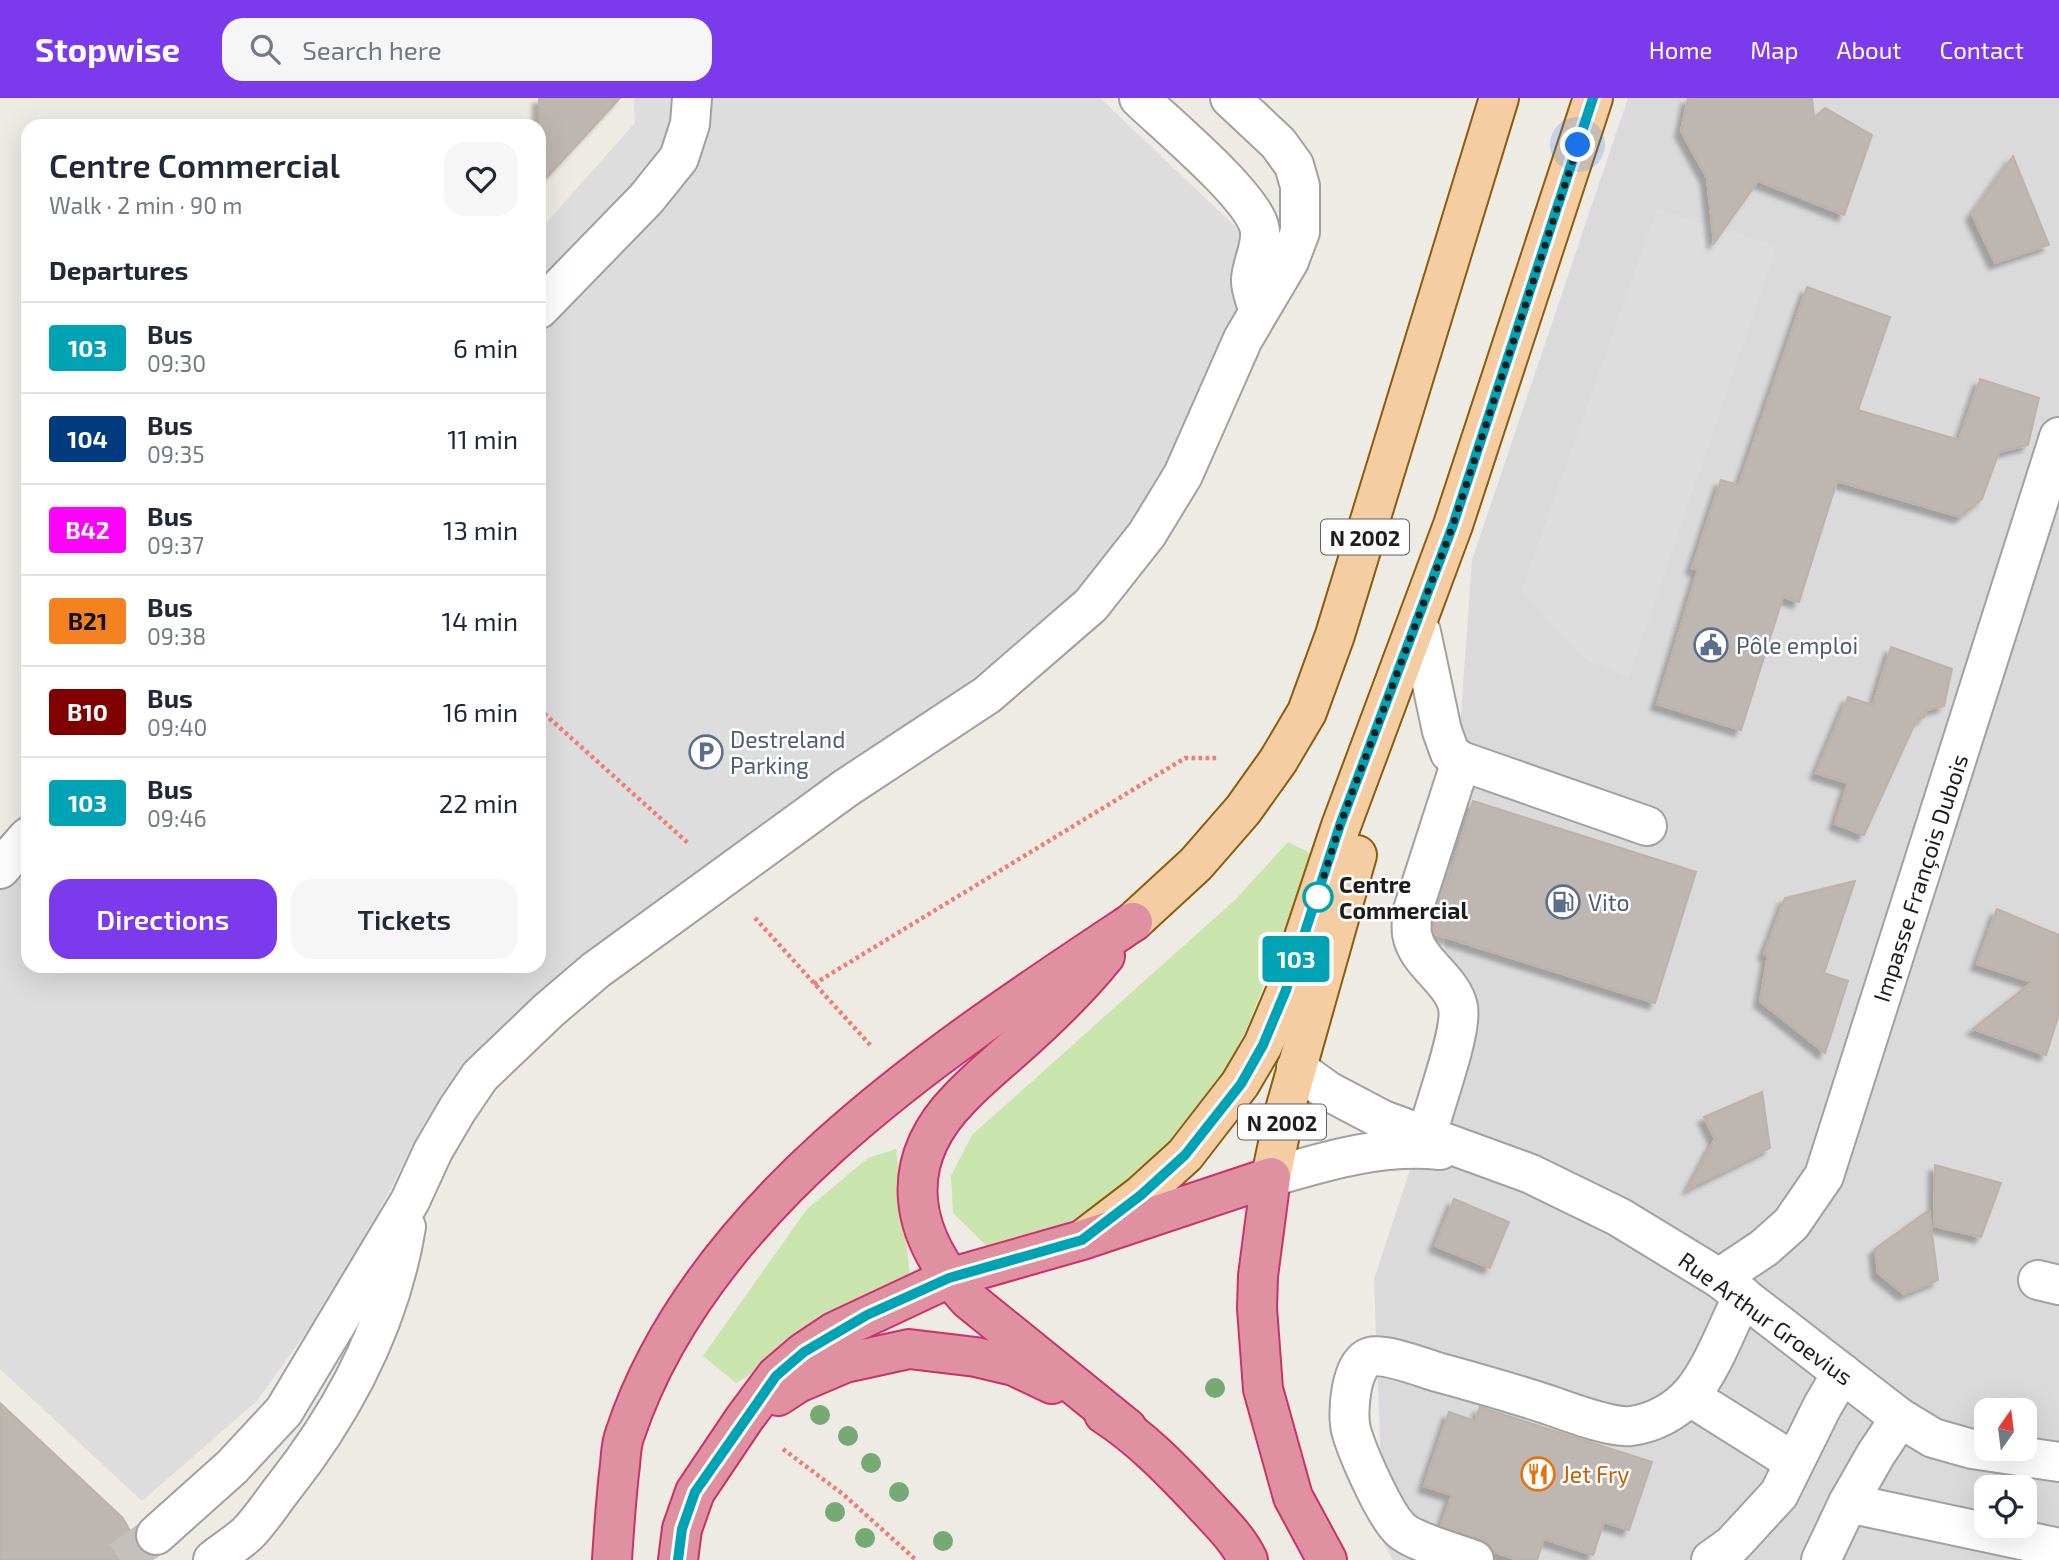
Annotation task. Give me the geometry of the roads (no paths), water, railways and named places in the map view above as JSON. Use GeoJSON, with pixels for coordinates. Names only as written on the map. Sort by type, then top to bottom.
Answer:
{"type":"FeatureCollection","features":[{"type":"Feature","properties":{"kind":"highway"},"geometry":{"type":"LineString","coordinates":[[1133,922],[1082,984],[959,1098],[935,1129],[922,1156],[917,1179],[921,1223],[949,1278],[969,1300],[1127,1428],[1168,1466],[1239,1543],[1248,1560]]}},
{"type":"Feature","properties":{"kind":"highway"},"geometry":{"type":"LineString","coordinates":[[612,1560],[624,1437],[644,1384],[703,1283],[740,1236],[783,1189],[860,1119],[960,1040],[1133,922]]}},
{"type":"Feature","properties":{"kind":"highway"},"geometry":{"type":"LineString","coordinates":[[678,1560],[682,1529],[695,1492],[776,1376],[804,1352],[867,1315],[949,1278],[1082,1240],[1271,1177],[1257,1297],[1263,1389],[1293,1497],[1327,1560]]}},
{"type":"Feature","properties":{"kind":"highway"},"geometry":{"type":"LineString","coordinates":[[744,1419],[814,1375],[845,1363],[909,1349],[976,1357],[1014,1366],[1077,1396],[1127,1428]]}},
{"type":"Feature","properties":{"kind":"main road","name":"N 2002"},"geometry":{"type":"LineString","coordinates":[[1133,922],[1196,864],[1243,810],[1307,712],[1335,635],[1499,98]]}},
{"type":"Feature","properties":{"kind":"main road","name":"N 2002"},"geometry":{"type":"LineString","coordinates":[[1271,1177],[1296,1068],[1312,1022],[1421,632],[1453,525],[1593,98]]}},
{"type":"Feature","properties":{"kind":"main road"},"geometry":{"type":"LineString","coordinates":[[1082,1240],[1141,1195],[1185,1155],[1241,1084],[1263,1045],[1286,990],[1340,825],[1453,525]]}},
{"type":"Feature","properties":{"kind":"street"},"geometry":{"type":"LineString","coordinates":[[546,302],[646,199],[679,158],[690,124],[692,98]]}},
{"type":"Feature","properties":{"kind":"street"},"geometry":{"type":"LineString","coordinates":[[1139,98],[1250,208],[1259,228],[1259,246],[1250,280],[1258,310]]}},
{"type":"Feature","properties":{"kind":"street"},"geometry":{"type":"LineString","coordinates":[[156,1535],[232,1467],[284,1410],[410,1201],[433,1151],[480,1076],[586,978],[846,788],[987,695],[1091,605],[1147,534],[1183,475],[1258,310],[1289,261],[1300,232],[1300,186],[1294,165],[1278,143],[1230,98]]}},
{"type":"Feature","properties":{"kind":"street","name":"Impasse François Dubois"},"geometry":{"type":"LineString","coordinates":[[1731,1287],[1763,1248],[1791,1224],[1824,1176],[2059,437]]}},
{"type":"Feature","properties":{"kind":"street"},"geometry":{"type":"LineString","coordinates":[[1421,632],[1442,731],[1450,752],[1461,761],[1647,826]]}},
{"type":"Feature","properties":{"kind":"street"},"geometry":{"type":"LineString","coordinates":[[1425,1142],[1454,1038],[1458,1006],[1450,991],[1419,951],[1412,936],[1412,913],[1461,761]]}},
{"type":"Feature","properties":{"kind":"street"},"geometry":{"type":"LineString","coordinates":[[0,869],[21,845]]}},
{"type":"Feature","properties":{"kind":"street","name":"Rue Arthur Groevius"},"geometry":{"type":"LineString","coordinates":[[1296,1068],[1328,1091],[1425,1142],[1476,1153],[1531,1174],[1619,1217],[1731,1287],[1900,1418],[1933,1438],[1972,1449],[2059,1462]]}},
{"type":"Feature","properties":{"kind":"street","name":"Rue Arthur Groevius"},"geometry":{"type":"LineString","coordinates":[[1271,1177],[1363,1153],[1425,1142]]}},
{"type":"Feature","properties":{"kind":"street"},"geometry":{"type":"LineString","coordinates":[[213,1560],[247,1534],[299,1468],[325,1431],[364,1363],[399,1268],[410,1201]]}},
{"type":"Feature","properties":{"kind":"street"},"geometry":{"type":"LineString","coordinates":[[1474,1560],[1406,1535],[1395,1524],[1351,1430],[1350,1400],[1357,1371],[1364,1360],[1373,1357],[1402,1362],[1588,1418],[1629,1426],[1651,1421],[1673,1410],[1703,1378],[1731,1287]]}},
{"type":"Feature","properties":{"kind":"street"},"geometry":{"type":"LineString","coordinates":[[1711,1560],[1732,1545],[1779,1493],[1842,1373]]}},
{"type":"Feature","properties":{"kind":"street"},"geometry":{"type":"LineString","coordinates":[[1689,1396],[1794,1462]]}},
{"type":"Feature","properties":{"kind":"street"},"geometry":{"type":"LineString","coordinates":[[1821,1560],[1848,1503],[1900,1418]]}},
{"type":"Feature","properties":{"kind":"street"},"geometry":{"type":"LineString","coordinates":[[1848,1503],[2059,1548]]}},
{"type":"Feature","properties":{"kind":"tunnel"},"geometry":{"type":"LineString","coordinates":[[120,1560],[156,1535]]}},
{"type":"Feature","properties":{"kind":"place","name":"Pôle emploi"},"geometry":{"type":"Point","coordinates":[1711,645]}},
{"type":"Feature","properties":{"kind":"place","name":"Destreland Parking"},"geometry":{"type":"Point","coordinates":[706,752]}},
{"type":"Feature","properties":{"kind":"place","name":"Centre Commercial"},"geometry":{"type":"Point","coordinates":[1318,897]}},
{"type":"Feature","properties":{"kind":"place","name":"Vito"},"geometry":{"type":"Point","coordinates":[1563,902]}},
{"type":"Feature","properties":{"kind":"place","name":"Jet Fry"},"geometry":{"type":"Point","coordinates":[1538,1474]}}]}
